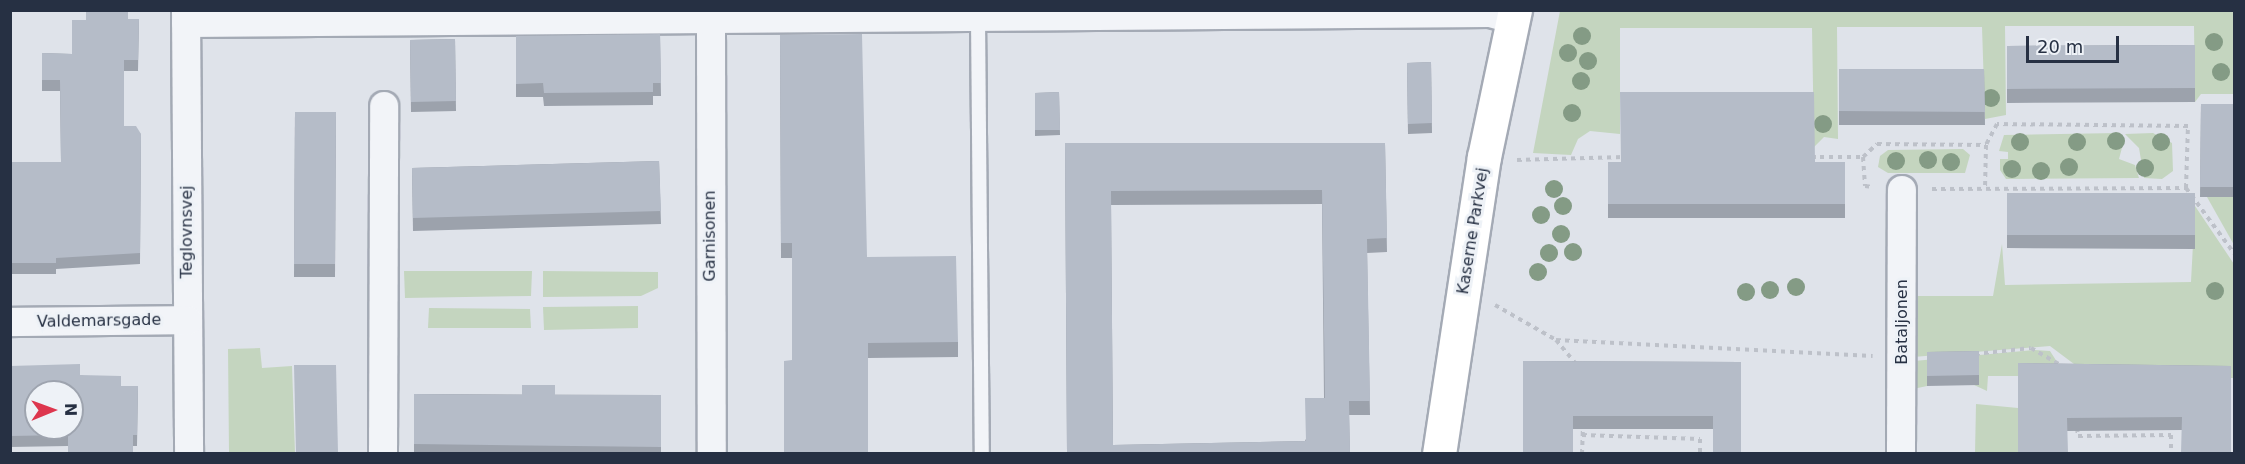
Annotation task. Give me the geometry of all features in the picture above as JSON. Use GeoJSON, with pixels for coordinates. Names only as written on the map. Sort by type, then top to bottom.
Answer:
{"type":"FeatureCollection","features":[{"type":"Feature","properties":{"kind":"street"},"geometry":{"type":"LineString","coordinates":[[186,17],[711,19],[1490,13],[1514,15]]}},
{"type":"Feature","properties":{"kind":"street","name":"Kaserne Parkvej"},"geometry":{"type":"LineString","coordinates":[[1439,453],[1484,157],[1514,15]]}},
{"type":"Feature","properties":{"kind":"street","name":"Teglovnsvej"},"geometry":{"type":"LineString","coordinates":[[186,17],[189,453]]}},
{"type":"Feature","properties":{"kind":"street","name":"Garnisonen"},"geometry":{"type":"LineString","coordinates":[[711,19],[712,453]]}},
{"type":"Feature","properties":{"kind":"street"},"geometry":{"type":"LineString","coordinates":[[383,453],[384,106]]}},
{"type":"Feature","properties":{"kind":"street","name":"Bataljonen"},"geometry":{"type":"LineString","coordinates":[[1901,453],[1902,190]]}},
{"type":"Feature","properties":{"kind":"street","name":"Valdemarsgade"},"geometry":{"type":"LineString","coordinates":[[10,322],[188,320]]}},
{"type":"Feature","properties":{"kind":"lane"},"geometry":{"type":"LineString","coordinates":[[978,16],[982,453]]}},
{"type":"Feature","properties":{"kind":"path"},"geometry":{"type":"LineString","coordinates":[[1985,189],[1986,145],[1997,124],[2187,126],[2186,188],[2235,252]]}},
{"type":"Feature","properties":{"kind":"path"},"geometry":{"type":"LineString","coordinates":[[1805,157],[1863,156],[1877,144],[1986,145]]}},
{"type":"Feature","properties":{"kind":"path"},"geometry":{"type":"LineString","coordinates":[[1863,156],[1864,186],[1902,190],[2186,188]]}},
{"type":"Feature","properties":{"kind":"path"},"geometry":{"type":"LineString","coordinates":[[1517,160],[1628,157]]}},
{"type":"Feature","properties":{"kind":"path"},"geometry":{"type":"LineString","coordinates":[[1495,305],[1556,340],[1901,360]]}},
{"type":"Feature","properties":{"kind":"path"},"geometry":{"type":"LineString","coordinates":[[1556,340],[1580,377]]}},
{"type":"Feature","properties":{"kind":"path"},"geometry":{"type":"LineString","coordinates":[[1972,354],[2031,348],[2059,362],[2070,376]]}},
{"type":"Feature","properties":{"kind":"path"},"geometry":{"type":"LineString","coordinates":[[2077,415],[2078,436],[2170,435],[2171,453]]}},
{"type":"Feature","properties":{"kind":"path"},"geometry":{"type":"LineString","coordinates":[[1582,453],[1583,416]]}},
{"type":"Feature","properties":{"kind":"path"},"geometry":{"type":"LineString","coordinates":[[1582,435],[1700,439],[1700,453]]}},
{"type":"Feature","properties":{"kind":"green space"},"geometry":{"type":"Polygon","coordinates":[[[1560,11],[2234,11],[2234,94],[2201,94],[2195,102],[2194,26],[2005,26],[2006,115],[1985,119],[1982,27],[1837,27],[1838,139],[1824,137],[1814,147],[1812,28],[1620,28],[1620,134],[1590,131],[1578,139],[1571,155],[1533,153],[1560,11]]]}},
{"type":"Feature","properties":{"kind":"green space"},"geometry":{"type":"Polygon","coordinates":[[[2118,133],[2123,144],[2119,159],[2135,165],[2139,178],[2006,179],[2000,170],[2000,159],[2008,159],[2008,152],[1999,151],[2004,135],[2118,133]]]}},
{"type":"Feature","properties":{"kind":"green space"},"geometry":{"type":"Polygon","coordinates":[[[2153,133],[2172,143],[2173,171],[2162,179],[2144,178],[2139,148],[2125,134],[2153,133]]]}},
{"type":"Feature","properties":{"kind":"green space"},"geometry":{"type":"Polygon","coordinates":[[[1963,149],[1970,155],[1965,173],[1888,173],[1878,167],[1880,156],[1888,150],[1963,149]]]}},
{"type":"Feature","properties":{"kind":"green space"},"geometry":{"type":"Polygon","coordinates":[[[2207,197],[2234,197],[2234,245],[2207,197]]]}},
{"type":"Feature","properties":{"kind":"green space"},"geometry":{"type":"Polygon","coordinates":[[[2195,206],[2234,264],[2234,378],[2094,379],[2050,346],[1913,357],[1914,296],[1993,296],[2002,244],[2005,285],[2191,282],[2195,206]]]}},
{"type":"Feature","properties":{"kind":"green space"},"geometry":{"type":"Polygon","coordinates":[[[404,271],[532,271],[531,296],[405,298],[404,271]]]}},
{"type":"Feature","properties":{"kind":"green space"},"geometry":{"type":"Polygon","coordinates":[[[543,271],[658,272],[658,288],[641,296],[543,297],[543,271]]]}},
{"type":"Feature","properties":{"kind":"green space"},"geometry":{"type":"Polygon","coordinates":[[[638,306],[638,328],[544,330],[543,307],[638,306]]]}},
{"type":"Feature","properties":{"kind":"green space"},"geometry":{"type":"Polygon","coordinates":[[[429,308],[530,309],[531,328],[428,328],[429,308]]]}},
{"type":"Feature","properties":{"kind":"green space"},"geometry":{"type":"Polygon","coordinates":[[[260,348],[262,368],[292,366],[295,453],[229,453],[228,349],[260,348]]]}},
{"type":"Feature","properties":{"kind":"green space"},"geometry":{"type":"Polygon","coordinates":[[[2034,350],[2050,351],[2066,376],[1988,376],[1987,391],[1927,363],[1927,386],[1913,389],[1914,361],[2034,350]]]}},
{"type":"Feature","properties":{"kind":"green space"},"geometry":{"type":"Polygon","coordinates":[[[1976,404],[2018,408],[2018,453],[1975,454],[1976,404]]]}},
{"type":"Feature","properties":{"kind":"building"},"geometry":{"type":"Polygon","coordinates":[[[86,10],[128,10],[128,19],[139,19],[138,60],[124,60],[124,126],[136,126],[141,134],[140,253],[56,258],[56,263],[10,263],[10,162],[61,162],[60,80],[42,80],[42,53],[72,54],[72,20],[86,20],[86,10]]]}},
{"type":"Feature","properties":{"kind":"building"},"geometry":{"type":"Polygon","coordinates":[[[660,34],[661,83],[653,83],[653,92],[544,93],[543,83],[516,84],[516,36],[660,34]]]}},
{"type":"Feature","properties":{"kind":"building"},"geometry":{"type":"Polygon","coordinates":[[[862,34],[867,257],[956,256],[958,342],[868,343],[868,453],[784,453],[784,361],[792,360],[792,243],[781,243],[780,35],[862,34]]]}},
{"type":"Feature","properties":{"kind":"building"},"geometry":{"type":"Polygon","coordinates":[[[455,39],[456,101],[411,102],[410,40],[455,39]]]}},
{"type":"Feature","properties":{"kind":"building"},"geometry":{"type":"Polygon","coordinates":[[[2195,45],[2195,88],[2007,89],[2007,46],[2195,45]]]}},
{"type":"Feature","properties":{"kind":"building"},"geometry":{"type":"Polygon","coordinates":[[[1431,62],[1432,123],[1408,124],[1407,63],[1431,62]]]}},
{"type":"Feature","properties":{"kind":"building"},"geometry":{"type":"Polygon","coordinates":[[[1839,69],[1984,69],[1985,112],[1839,111],[1839,69]]]}},
{"type":"Feature","properties":{"kind":"building"},"geometry":{"type":"Polygon","coordinates":[[[1059,92],[1060,130],[1035,130],[1035,93],[1059,92]]]}},
{"type":"Feature","properties":{"kind":"building"},"geometry":{"type":"Polygon","coordinates":[[[1620,92],[1814,92],[1815,162],[1845,162],[1845,204],[1608,204],[1608,162],[1621,162],[1620,92]]]}},
{"type":"Feature","properties":{"kind":"building"},"geometry":{"type":"Polygon","coordinates":[[[2201,104],[2235,104],[2235,187],[2200,187],[2201,104]]]}},
{"type":"Feature","properties":{"kind":"building"},"geometry":{"type":"Polygon","coordinates":[[[295,112],[336,112],[335,264],[294,264],[295,112]]]}},
{"type":"Feature","properties":{"kind":"building"},"geometry":{"type":"Polygon","coordinates":[[[1065,143],[1385,143],[1387,238],[1367,239],[1370,401],[1349,401],[1350,453],[1067,453],[1065,143]],[[1322,190],[1111,191],[1113,445],[1306,441],[1305,398],[1325,398],[1322,190]]]}},
{"type":"Feature","properties":{"kind":"building"},"geometry":{"type":"Polygon","coordinates":[[[659,161],[661,211],[413,218],[412,168],[659,161]]]}},
{"type":"Feature","properties":{"kind":"building"},"geometry":{"type":"Polygon","coordinates":[[[2007,193],[2195,193],[2195,235],[2007,235],[2007,193]]]}},
{"type":"Feature","properties":{"kind":"building"},"geometry":{"type":"Polygon","coordinates":[[[1979,351],[1979,375],[1927,376],[1927,352],[1979,351]]]}},
{"type":"Feature","properties":{"kind":"building"},"geometry":{"type":"Polygon","coordinates":[[[1523,361],[1741,362],[1741,453],[1713,453],[1713,416],[1573,416],[1573,453],[1523,453],[1523,361]]]}},
{"type":"Feature","properties":{"kind":"building"},"geometry":{"type":"Polygon","coordinates":[[[2018,363],[2231,366],[2231,453],[2181,453],[2182,417],[2067,418],[2068,453],[2018,453],[2018,363]]]}},
{"type":"Feature","properties":{"kind":"building"},"geometry":{"type":"Polygon","coordinates":[[[80,364],[80,375],[121,376],[121,386],[138,386],[137,435],[133,435],[133,453],[68,453],[68,440],[84,440],[84,380],[24,380],[24,436],[10,436],[10,366],[80,364]]]}},
{"type":"Feature","properties":{"kind":"building"},"geometry":{"type":"Polygon","coordinates":[[[294,365],[336,365],[338,453],[296,453],[294,365]]]}},
{"type":"Feature","properties":{"kind":"building"},"geometry":{"type":"Polygon","coordinates":[[[522,385],[555,385],[555,395],[661,395],[661,447],[414,444],[414,394],[522,395],[522,385]]]}}]}
